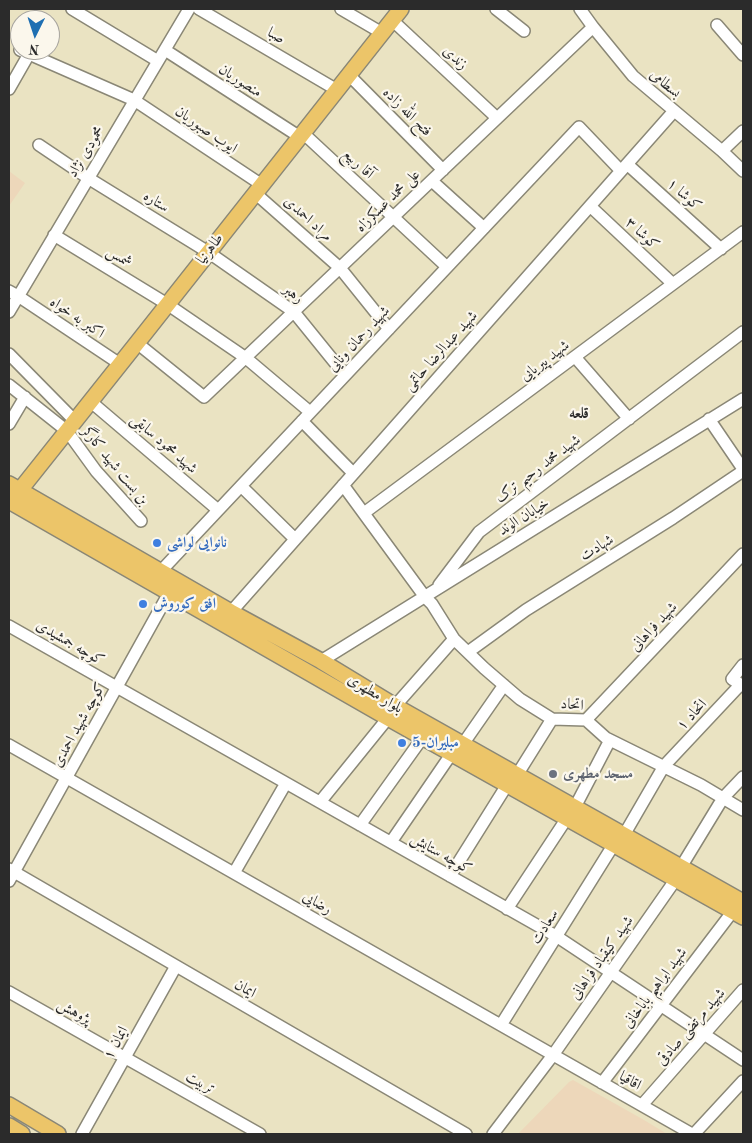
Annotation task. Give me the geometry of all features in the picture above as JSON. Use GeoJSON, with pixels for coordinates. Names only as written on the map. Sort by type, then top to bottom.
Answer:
{"type":"FeatureCollection","features":[{"type":"Feature","properties":{"kind":"main road","name":"طاهرنیا"},"geometry":{"type":"LineString","coordinates":[[12,489],[71,426],[396,15]]}},
{"type":"Feature","properties":{"kind":"main road","name":"بلوار مطهری"},"geometry":{"type":"LineString","coordinates":[[12,489],[321,661],[392,712],[423,737],[457,749]]}},
{"type":"Feature","properties":{"kind":"main road","name":"بلوار مطهری"},"geometry":{"type":"LineString","coordinates":[[9,501],[169,592],[392,712],[679,873],[740,910]]}},
{"type":"Feature","properties":{"kind":"main road"},"geometry":{"type":"LineString","coordinates":[[9,1105],[58,1134]]}},
{"type":"Feature","properties":{"kind":"main road"},"geometry":{"type":"LineString","coordinates":[[9,1126],[22,1134]]}},
{"type":"Feature","properties":{"kind":"street"},"geometry":{"type":"LineString","coordinates":[[72,9],[158,61]]}},
{"type":"Feature","properties":{"kind":"street","name":"محمودی نژاد"},"geometry":{"type":"LineString","coordinates":[[9,312],[13,294],[54,235],[189,9]]}},
{"type":"Feature","properties":{"kind":"street","name":"صبا"},"geometry":{"type":"LineString","coordinates":[[199,9],[337,90]]}},
{"type":"Feature","properties":{"kind":"street"},"geometry":{"type":"LineString","coordinates":[[340,9],[382,33]]}},
{"type":"Feature","properties":{"kind":"street"},"geometry":{"type":"LineString","coordinates":[[496,9],[524,31]]}},
{"type":"Feature","properties":{"kind":"street","name":"بسطامی"},"geometry":{"type":"LineString","coordinates":[[580,9],[633,76],[743,170]]}},
{"type":"Feature","properties":{"kind":"street","name":"زندی"},"geometry":{"type":"LineString","coordinates":[[396,15],[497,118]]}},
{"type":"Feature","properties":{"kind":"street"},"geometry":{"type":"LineString","coordinates":[[717,25],[743,55]]}},
{"type":"Feature","properties":{"kind":"street","name":"علی محمد عسکرزاه"},"geometry":{"type":"LineString","coordinates":[[137,343],[204,397],[593,27]]}},
{"type":"Feature","properties":{"kind":"street","name":"منصوریان"},"geometry":{"type":"LineString","coordinates":[[165,50],[301,135]]}},
{"type":"Feature","properties":{"kind":"street"},"geometry":{"type":"LineString","coordinates":[[9,89],[20,60]]}},
{"type":"Feature","properties":{"kind":"street","name":"ایوب صبوریان"},"geometry":{"type":"LineString","coordinates":[[43,60],[134,100],[259,189]]}},
{"type":"Feature","properties":{"kind":"street","name":"فتح الله زاده"},"geometry":{"type":"LineString","coordinates":[[349,75],[443,170]]}},
{"type":"Feature","properties":{"kind":"street","name":"شهید عبدالرضا حاتمی"},"geometry":{"type":"LineString","coordinates":[[231,612],[674,110]]}},
{"type":"Feature","properties":{"kind":"street","name":"کوشا ۱"},"geometry":{"type":"LineString","coordinates":[[579,127],[721,249]]}},
{"type":"Feature","properties":{"kind":"street","name":"شهید رحمان ونایی"},"geometry":{"type":"LineString","coordinates":[[160,572],[579,127]]}},
{"type":"Feature","properties":{"kind":"street"},"geometry":{"type":"LineString","coordinates":[[722,151],[743,130]]}},
{"type":"Feature","properties":{"kind":"street","name":"آقا ربیع"},"geometry":{"type":"LineString","coordinates":[[301,135],[394,217],[447,267]]}},
{"type":"Feature","properties":{"kind":"street","name":"ستاره"},"geometry":{"type":"LineString","coordinates":[[40,145],[88,178],[208,252]]}},
{"type":"Feature","properties":{"kind":"street"},"geometry":{"type":"LineString","coordinates":[[432,181],[484,228]]}},
{"type":"Feature","properties":{"kind":"street","name":"مراد احمدی"},"geometry":{"type":"LineString","coordinates":[[259,189],[340,268],[389,329]]}},
{"type":"Feature","properties":{"kind":"street","name":"کوشا ۳"},"geometry":{"type":"LineString","coordinates":[[590,206],[673,284]]}},
{"type":"Feature","properties":{"kind":"street","name":"شهید پیریایی"},"geometry":{"type":"LineString","coordinates":[[364,514],[743,232]]}},
{"type":"Feature","properties":{"kind":"street","name":"شمس"},"geometry":{"type":"LineString","coordinates":[[54,235],[167,304],[246,358],[310,412]]}},
{"type":"Feature","properties":{"kind":"street","name":"رهبر"},"geometry":{"type":"LineString","coordinates":[[208,252],[294,312],[346,375]]}},
{"type":"Feature","properties":{"kind":"street","name":"اکبر به خواه"},"geometry":{"type":"LineString","coordinates":[[13,294],[120,364]]}},
{"type":"Feature","properties":{"kind":"street","name":"شهید محمد رحیم ترک"},"geometry":{"type":"LineString","coordinates":[[435,590],[479,532],[743,332]]}},
{"type":"Feature","properties":{"kind":"street"},"geometry":{"type":"LineString","coordinates":[[9,354],[71,426]]}},
{"type":"Feature","properties":{"kind":"street"},"geometry":{"type":"LineString","coordinates":[[575,357],[629,419]]}},
{"type":"Feature","properties":{"kind":"street"},"geometry":{"type":"LineString","coordinates":[[9,384],[25,397],[71,426]]}},
{"type":"Feature","properties":{"kind":"street"},"geometry":{"type":"LineString","coordinates":[[9,424],[25,397]]}},
{"type":"Feature","properties":{"kind":"street","name":"خیابان الوند"},"geometry":{"type":"LineString","coordinates":[[321,661],[743,399]]}},
{"type":"Feature","properties":{"kind":"street","name":"شهید محمود سابقی"},"geometry":{"type":"LineString","coordinates":[[90,401],[218,510]]}},
{"type":"Feature","properties":{"kind":"street","name":"شهادت"},"geometry":{"type":"LineString","coordinates":[[468,652],[526,610],[673,518],[743,470],[709,420]]}},
{"type":"Feature","properties":{"kind":"street"},"geometry":{"type":"LineString","coordinates":[[302,421],[353,473]]}},
{"type":"Feature","properties":{"kind":"street","name":"بن بست شهید کارگر"},"geometry":{"type":"LineString","coordinates":[[71,426],[96,471],[140,521]]}},
{"type":"Feature","properties":{"kind":"street","name":"اتحاد"},"geometry":{"type":"LineString","coordinates":[[343,485],[432,604],[454,639],[520,699],[552,719],[586,720],[606,738],[664,766],[743,810]]}},
{"type":"Feature","properties":{"kind":"street"},"geometry":{"type":"LineString","coordinates":[[241,486],[295,539]]}},
{"type":"Feature","properties":{"kind":"street","name":"شهید فراهانی"},"geometry":{"type":"LineString","coordinates":[[586,720],[743,554]]}},
{"type":"Feature","properties":{"kind":"street","name":"کوچه شهید احمدی"},"geometry":{"type":"LineString","coordinates":[[10,874],[66,778],[169,592]]}},
{"type":"Feature","properties":{"kind":"street","name":"کوچه جمشیدی"},"geometry":{"type":"LineString","coordinates":[[9,626],[117,687]]}},
{"type":"Feature","properties":{"kind":"street"},"geometry":{"type":"LineString","coordinates":[[320,802],[392,712],[454,639]]}},
{"type":"Feature","properties":{"kind":"street","name":"اتحاد ۱"},"geometry":{"type":"LineString","coordinates":[[619,840],[664,766],[739,683],[743,666]]}},
{"type":"Feature","properties":{"kind":"street"},"geometry":{"type":"LineString","coordinates":[[391,842],[504,685]]}},
{"type":"Feature","properties":{"kind":"street","name":"کوچه ستایش"},"geometry":{"type":"LineString","coordinates":[[117,687],[556,936],[743,1060]]}},
{"type":"Feature","properties":{"kind":"street"},"geometry":{"type":"LineString","coordinates":[[450,876],[552,719]]}},
{"type":"Feature","properties":{"kind":"street"},"geometry":{"type":"LineString","coordinates":[[360,825],[423,737]]}},
{"type":"Feature","properties":{"kind":"street"},"geometry":{"type":"LineString","coordinates":[[507,908],[571,813],[610,740]]}},
{"type":"Feature","properties":{"kind":"street","name":"رضایی"},"geometry":{"type":"LineString","coordinates":[[9,744],[553,1055]]}},
{"type":"Feature","properties":{"kind":"street","name":"شهید کیقباد فراهانی"},"geometry":{"type":"LineString","coordinates":[[493,1134],[553,1055],[679,873],[723,798],[743,777]]}},
{"type":"Feature","properties":{"kind":"street"},"geometry":{"type":"LineString","coordinates":[[234,873],[286,783]]}},
{"type":"Feature","properties":{"kind":"street","name":"سعادت"},"geometry":{"type":"LineString","coordinates":[[501,1025],[619,840]]}},
{"type":"Feature","properties":{"kind":"street","name":"ایمان"},"geometry":{"type":"LineString","coordinates":[[10,874],[176,966],[466,1134]]}},
{"type":"Feature","properties":{"kind":"street","name":"شهید ابراهیم باباخانی"},"geometry":{"type":"LineString","coordinates":[[602,1083],[661,1006],[740,910]]}},
{"type":"Feature","properties":{"kind":"street","name":"ایمان ۱"},"geometry":{"type":"LineString","coordinates":[[82,1134],[176,966]]}},
{"type":"Feature","properties":{"kind":"street","name":"شهید مرتضی صادقی"},"geometry":{"type":"LineString","coordinates":[[642,1105],[743,990]]}},
{"type":"Feature","properties":{"kind":"street","name":"پژوهش"},"geometry":{"type":"LineString","coordinates":[[9,992],[125,1058]]}},
{"type":"Feature","properties":{"kind":"street","name":"اقاقیا"},"geometry":{"type":"LineString","coordinates":[[553,1055],[693,1134]]}},
{"type":"Feature","properties":{"kind":"street","name":"تربیت"},"geometry":{"type":"LineString","coordinates":[[125,1058],[260,1134]]}},
{"type":"Feature","properties":{"kind":"street"},"geometry":{"type":"LineString","coordinates":[[693,1134],[743,1080]]}},
{"type":"Feature","properties":{"kind":"shaded area"},"geometry":{"type":"Polygon","coordinates":[[[9,171],[25,183],[9,206],[9,171]]]}},
{"type":"Feature","properties":{"kind":"shaded area"},"geometry":{"type":"Polygon","coordinates":[[[573,1080],[644,1120],[667,1134],[518,1134],[573,1080]]]}},
{"type":"Feature","properties":{"kind":"place","name":"نانوایی لواشی"},"geometry":{"type":"Point","coordinates":[157,543]}},
{"type":"Feature","properties":{"kind":"place","name":"افق کوروش"},"geometry":{"type":"Point","coordinates":[143,604]}},
{"type":"Feature","properties":{"kind":"place","name":"مبلیران-5"},"geometry":{"type":"Point","coordinates":[402,743]}},
{"type":"Feature","properties":{"kind":"place","name":"مسجد مطهری"},"geometry":{"type":"Point","coordinates":[553,774]}},
{"type":"Feature","properties":{"kind":"district","name":"قلعه"},"geometry":{"type":"Point","coordinates":[579,414]}}]}
